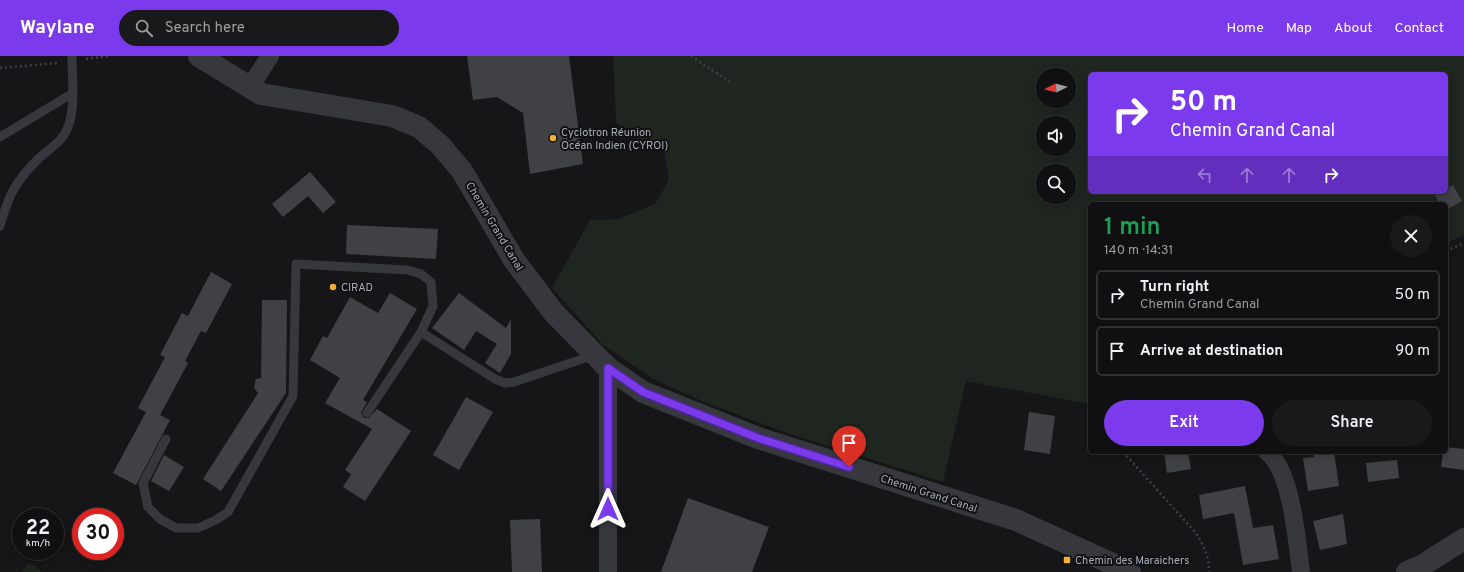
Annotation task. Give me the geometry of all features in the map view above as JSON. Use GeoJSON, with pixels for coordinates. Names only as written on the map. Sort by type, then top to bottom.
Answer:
{"type":"FeatureCollection","features":[{"type":"Feature","properties":{"kind":"street","name":"Chemin Grand Canal"},"geometry":{"type":"LineString","coordinates":[[199,56],[261,94],[392,116],[419,128],[440,146],[462,171],[514,260],[554,313],[601,362],[643,392],[758,438],[1016,520],[1130,572]]}},
{"type":"Feature","properties":{"kind":"street"},"geometry":{"type":"LineString","coordinates":[[250,88],[270,56]]}},
{"type":"Feature","properties":{"kind":"street"},"geometry":{"type":"LineString","coordinates":[[601,362],[608,572]]}},
{"type":"Feature","properties":{"kind":"street"},"geometry":{"type":"LineString","coordinates":[[1270,454],[1286,482],[1292,509],[1301,572]]}},
{"type":"Feature","properties":{"kind":"street"},"geometry":{"type":"LineString","coordinates":[[1407,572],[1423,565],[1464,539]]}},
{"type":"Feature","properties":{"kind":"lane"},"geometry":{"type":"LineString","coordinates":[[0,226],[8,198],[15,185],[64,134],[71,116],[73,93],[72,59]]}},
{"type":"Feature","properties":{"kind":"lane"},"geometry":{"type":"LineString","coordinates":[[0,137],[73,93]]}},
{"type":"Feature","properties":{"kind":"lane"},"geometry":{"type":"LineString","coordinates":[[166,439],[143,483],[148,507],[160,519],[176,528],[198,528],[216,520],[228,512],[293,396],[296,264],[408,270],[421,274],[431,282],[433,306],[421,332],[367,413]]}},
{"type":"Feature","properties":{"kind":"lane"},"geometry":{"type":"LineString","coordinates":[[421,332],[495,379],[505,383],[601,362]]}},
{"type":"Feature","properties":{"kind":"path"},"geometry":{"type":"LineString","coordinates":[[0,68],[110,56]]}},
{"type":"Feature","properties":{"kind":"path"},"geometry":{"type":"LineString","coordinates":[[691,56],[732,84]]}},
{"type":"Feature","properties":{"kind":"path"},"geometry":{"type":"LineString","coordinates":[[1448,250],[1464,243]]}},
{"type":"Feature","properties":{"kind":"path"},"geometry":{"type":"LineString","coordinates":[[1126,454],[1196,533],[1205,547],[1209,560],[1209,572]]}},
{"type":"Feature","properties":{"kind":"shaded area"},"geometry":{"type":"Polygon","coordinates":[[[613,56],[1464,56],[1464,235],[1448,242],[1448,202],[1088,202],[1088,404],[966,381],[943,482],[787,433],[704,402],[653,379],[602,344],[552,288],[590,220],[618,219],[655,204],[669,180],[664,151],[641,142],[616,123],[613,56]]]}},
{"type":"Feature","properties":{"kind":"shaded area"},"geometry":{"type":"Polygon","coordinates":[[[29,563],[43,572],[22,572],[29,563]]]}},
{"type":"Feature","properties":{"kind":"building","name":"Cyclotron Réunion Océan Indien (CYROI)"},"geometry":{"type":"Polygon","coordinates":[[[467,56],[569,56],[583,164],[530,174],[523,113],[497,97],[473,100],[467,56]]]}},
{"type":"Feature","properties":{"kind":"building"},"geometry":{"type":"Polygon","coordinates":[[[310,172],[336,202],[323,213],[308,196],[283,217],[272,204],[310,172]]]}},
{"type":"Feature","properties":{"kind":"building"},"geometry":{"type":"Polygon","coordinates":[[[1453,185],[1462,201],[1448,209],[1448,202],[1439,202],[1435,195],[1448,194],[1448,188],[1453,185]]]}},
{"type":"Feature","properties":{"kind":"building"},"geometry":{"type":"Polygon","coordinates":[[[347,225],[438,229],[436,259],[346,254],[347,225]]]}},
{"type":"Feature","properties":{"kind":"building"},"geometry":{"type":"Polygon","coordinates":[[[211,272],[232,284],[206,333],[201,331],[185,361],[188,363],[160,415],[170,420],[136,485],[113,473],[146,412],[138,408],[165,357],[160,355],[182,313],[188,316],[211,272]]]}},
{"type":"Feature","properties":{"kind":"building"},"geometry":{"type":"Polygon","coordinates":[[[390,293],[417,309],[363,400],[367,402],[361,413],[364,418],[369,418],[377,409],[411,431],[365,501],[343,487],[351,474],[345,470],[372,429],[325,403],[340,378],[310,360],[323,336],[327,338],[350,297],[378,313],[390,293]]]}},
{"type":"Feature","properties":{"kind":"building"},"geometry":{"type":"Polygon","coordinates":[[[459,293],[506,328],[511,319],[511,354],[500,373],[485,363],[497,344],[476,331],[464,350],[432,328],[459,293]]]}},
{"type":"Feature","properties":{"kind":"building"},"geometry":{"type":"Polygon","coordinates":[[[262,300],[287,300],[286,393],[221,491],[203,479],[258,393],[254,388],[256,379],[261,378],[262,300]]]}},
{"type":"Feature","properties":{"kind":"building"},"geometry":{"type":"Polygon","coordinates":[[[466,397],[493,412],[459,470],[433,455],[466,397]]]}},
{"type":"Feature","properties":{"kind":"building"},"geometry":{"type":"Polygon","coordinates":[[[1029,412],[1055,416],[1050,454],[1024,450],[1029,412]]]}},
{"type":"Feature","properties":{"kind":"building"},"geometry":{"type":"Polygon","coordinates":[[[1448,447],[1464,449],[1464,470],[1441,467],[1443,454],[1448,454],[1448,447]]]}},
{"type":"Feature","properties":{"kind":"building"},"geometry":{"type":"Polygon","coordinates":[[[1164,454],[1188,454],[1191,469],[1167,473],[1164,454]]]}},
{"type":"Feature","properties":{"kind":"building"},"geometry":{"type":"Polygon","coordinates":[[[1313,454],[1334,454],[1339,486],[1308,491],[1303,458],[1314,457],[1313,454]]]}},
{"type":"Feature","properties":{"kind":"building"},"geometry":{"type":"Polygon","coordinates":[[[164,455],[184,467],[169,491],[151,481],[164,455]]]}},
{"type":"Feature","properties":{"kind":"building"},"geometry":{"type":"Polygon","coordinates":[[[1397,460],[1399,478],[1368,482],[1366,463],[1397,460]]]}},
{"type":"Feature","properties":{"kind":"building"},"geometry":{"type":"Polygon","coordinates":[[[1245,486],[1253,528],[1273,525],[1279,559],[1243,565],[1234,513],[1203,519],[1199,495],[1245,486]]]}},
{"type":"Feature","properties":{"kind":"building"},"geometry":{"type":"Polygon","coordinates":[[[688,498],[769,527],[752,572],[661,572],[688,498]]]}},
{"type":"Feature","properties":{"kind":"building"},"geometry":{"type":"Polygon","coordinates":[[[1343,514],[1347,544],[1320,550],[1313,521],[1343,514]]]}},
{"type":"Feature","properties":{"kind":"building"},"geometry":{"type":"Polygon","coordinates":[[[540,519],[542,572],[512,572],[510,520],[540,519]]]}},
{"type":"Feature","properties":{"kind":"place","name":"Cyclotron Réunion Océan Indien (CYROI)"},"geometry":{"type":"Point","coordinates":[553,138]}},
{"type":"Feature","properties":{"kind":"place","name":"CIRAD"},"geometry":{"type":"Point","coordinates":[333,287]}},
{"type":"Feature","properties":{"kind":"place","name":"Chemin des Maraichers"},"geometry":{"type":"Point","coordinates":[1067,560]}},
{"type":"Feature","properties":{"kind":"route"},"geometry":{"type":"LineString","coordinates":[[608,509],[608,368],[643,392],[758,438],[849,467]]}}]}
